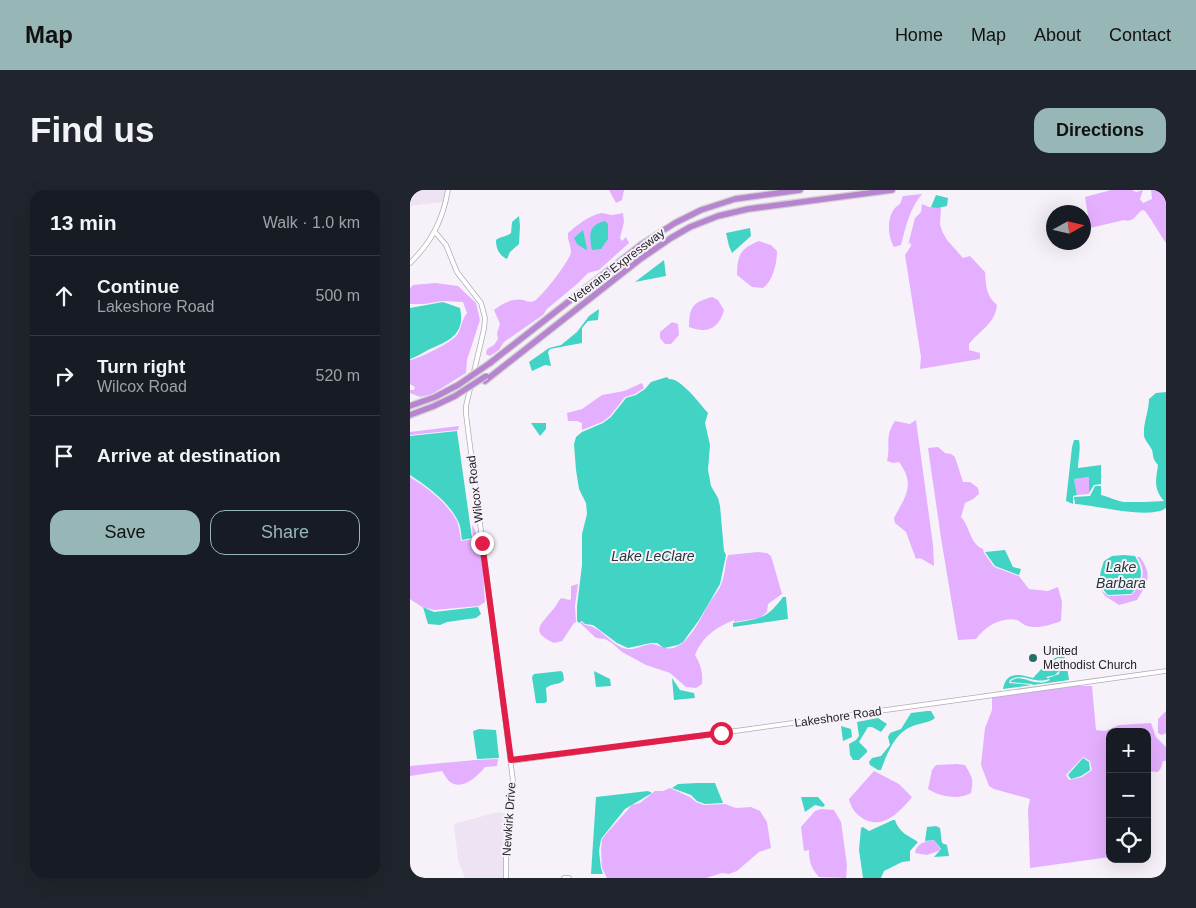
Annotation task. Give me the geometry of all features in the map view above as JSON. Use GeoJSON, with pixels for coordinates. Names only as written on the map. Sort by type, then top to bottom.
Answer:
{"type":"FeatureCollection","features":[{"type":"Feature","properties":{"kind":"highway","name":"Veterans Expressway"},"geometry":{"type":"LineString","coordinates":[[410,406],[435,397],[458,385],[490,364],[642,244],[675,223],[724,202],[746,197],[800,190]]}},
{"type":"Feature","properties":{"kind":"highway","name":"Veterans Expressway"},"geometry":{"type":"LineString","coordinates":[[410,416],[454,398],[486,379],[631,266],[671,238],[700,223],[728,213],[784,203],[892,190]]}},
{"type":"Feature","properties":{"kind":"street"},"geometry":{"type":"LineString","coordinates":[[410,263],[435,232],[448,190]]}},
{"type":"Feature","properties":{"kind":"street","name":"Wilcox Road"},"geometry":{"type":"LineString","coordinates":[[435,232],[446,245],[457,272],[476,295],[484,311],[484,330],[466,406],[466,414],[511,760]]}},
{"type":"Feature","properties":{"kind":"street","name":"Lakeshore Road"},"geometry":{"type":"LineString","coordinates":[[511,760],[721,733],[1166,671]]}},
{"type":"Feature","properties":{"kind":"street","name":"Newkirk Drive"},"geometry":{"type":"LineString","coordinates":[[506,878],[506,847],[513,781],[511,760]]}},
{"type":"Feature","properties":{"kind":"street"},"geometry":{"type":"LineString","coordinates":[[564,878],[569,878]]}},
{"type":"Feature","properties":{"kind":"shaded area"},"geometry":{"type":"Polygon","coordinates":[[[410,190],[446,190],[443,202],[410,206],[410,190]]]}},
{"type":"Feature","properties":{"kind":"shaded area"},"geometry":{"type":"Polygon","coordinates":[[[609,190],[624,190],[622,200],[616,203],[609,190]]]}},
{"type":"Feature","properties":{"kind":"shaded area"},"geometry":{"type":"Polygon","coordinates":[[[1111,190],[1132,190],[1136,192],[1143,190],[1140,199],[1143,203],[1152,199],[1151,190],[1166,190],[1166,243],[1148,215],[1142,210],[1130,220],[1091,228],[1091,205],[1086,205],[1085,197],[1111,190]]]}},
{"type":"Feature","properties":{"kind":"shaded area"},"geometry":{"type":"Polygon","coordinates":[[[922,194],[911,212],[901,245],[894,247],[889,230],[892,212],[900,204],[903,196],[922,194]]]}},
{"type":"Feature","properties":{"kind":"shaded area"},"geometry":{"type":"Polygon","coordinates":[[[922,204],[929,207],[941,207],[940,224],[947,240],[963,258],[970,256],[985,272],[986,286],[993,302],[997,305],[996,312],[990,322],[969,344],[969,350],[980,353],[980,359],[920,369],[921,357],[905,255],[911,246],[910,242],[908,245],[915,218],[921,212],[922,204]]]}},
{"type":"Feature","properties":{"kind":"shaded area"},"geometry":{"type":"Polygon","coordinates":[[[602,213],[612,215],[623,213],[624,222],[620,238],[622,241],[626,237],[629,243],[599,270],[588,273],[547,309],[543,315],[504,342],[499,350],[490,356],[486,354],[487,349],[494,345],[498,339],[497,333],[500,324],[494,310],[511,301],[531,302],[538,298],[570,256],[571,249],[568,233],[588,218],[602,213]]]}},
{"type":"Feature","properties":{"kind":"shaded area"},"geometry":{"type":"Polygon","coordinates":[[[759,241],[771,245],[777,251],[774,271],[763,288],[752,287],[737,275],[741,253],[748,246],[759,241]]]}},
{"type":"Feature","properties":{"kind":"shaded area"},"geometry":{"type":"Polygon","coordinates":[[[435,283],[458,286],[476,303],[480,320],[467,360],[466,373],[432,394],[420,397],[410,393],[410,390],[414,390],[415,387],[410,384],[410,360],[435,350],[454,338],[459,332],[467,313],[463,302],[443,301],[410,304],[410,288],[413,285],[435,283]]]}},
{"type":"Feature","properties":{"kind":"shaded area"},"geometry":{"type":"Polygon","coordinates":[[[712,297],[718,300],[724,310],[719,322],[707,330],[689,327],[693,306],[700,301],[712,297]]]}},
{"type":"Feature","properties":{"kind":"shaded area"},"geometry":{"type":"Polygon","coordinates":[[[672,322],[678,324],[679,335],[671,344],[665,344],[660,338],[660,332],[672,322]]]}},
{"type":"Feature","properties":{"kind":"shaded area"},"geometry":{"type":"Polygon","coordinates":[[[642,383],[644,388],[635,394],[625,397],[610,416],[602,422],[582,430],[582,423],[568,421],[567,413],[582,409],[602,395],[624,391],[642,383]]]}},
{"type":"Feature","properties":{"kind":"shaded area"},"geometry":{"type":"Polygon","coordinates":[[[916,420],[933,545],[934,566],[920,558],[916,559],[906,532],[895,523],[894,518],[905,497],[908,484],[904,470],[899,462],[887,461],[889,436],[895,421],[910,424],[916,420]]]}},
{"type":"Feature","properties":{"kind":"shaded area"},"geometry":{"type":"Polygon","coordinates":[[[459,426],[458,430],[410,435],[410,432],[459,426]]]}},
{"type":"Feature","properties":{"kind":"shaded area"},"geometry":{"type":"Polygon","coordinates":[[[938,447],[945,453],[955,457],[963,482],[970,482],[978,488],[979,494],[965,503],[961,517],[975,543],[983,549],[994,567],[1019,576],[1029,589],[1048,591],[1058,587],[1062,602],[1061,621],[1040,627],[1031,627],[1017,620],[1005,620],[984,630],[976,639],[958,640],[928,448],[938,447]]]}},
{"type":"Feature","properties":{"kind":"shaded area"},"geometry":{"type":"Polygon","coordinates":[[[410,477],[430,491],[448,508],[457,521],[461,541],[473,539],[472,525],[474,528],[480,546],[485,602],[479,606],[434,610],[422,607],[410,599],[410,477]]]}},
{"type":"Feature","properties":{"kind":"shaded area"},"geometry":{"type":"Polygon","coordinates":[[[1089,477],[1089,494],[1077,495],[1074,479],[1089,477]]]}},
{"type":"Feature","properties":{"kind":"shaded area"},"geometry":{"type":"Polygon","coordinates":[[[767,553],[771,556],[782,594],[768,604],[767,612],[760,618],[734,622],[734,620],[721,626],[706,638],[695,655],[702,676],[702,684],[696,688],[686,687],[670,673],[646,665],[622,652],[605,639],[596,638],[580,623],[591,626],[616,645],[628,649],[651,644],[667,648],[679,646],[698,623],[721,585],[728,555],[767,553]]]}},
{"type":"Feature","properties":{"kind":"shaded area"},"geometry":{"type":"Polygon","coordinates":[[[1137,557],[1140,557],[1147,569],[1148,579],[1137,600],[1119,605],[1105,596],[1101,590],[1108,596],[1131,595],[1141,582],[1143,572],[1137,557]]]}},
{"type":"Feature","properties":{"kind":"shaded area"},"geometry":{"type":"Polygon","coordinates":[[[578,584],[575,606],[576,622],[562,641],[554,643],[540,633],[540,626],[560,599],[571,599],[571,586],[578,584]]]}},
{"type":"Feature","properties":{"kind":"shaded area"},"geometry":{"type":"Polygon","coordinates":[[[1074,686],[1092,686],[1096,730],[1106,731],[1106,858],[1030,868],[1028,809],[1030,799],[989,786],[981,765],[985,728],[992,710],[992,697],[1074,686]],[[1083,757],[1066,775],[1069,780],[1082,777],[1092,770],[1090,761],[1083,757]]]}},
{"type":"Feature","properties":{"kind":"shaded area"},"geometry":{"type":"Polygon","coordinates":[[[1166,711],[1166,733],[1162,735],[1158,733],[1158,719],[1166,711]]]}},
{"type":"Feature","properties":{"kind":"shaded area"},"geometry":{"type":"Polygon","coordinates":[[[1151,723],[1156,737],[1166,747],[1166,761],[1163,761],[1158,772],[1151,771],[1151,728],[1112,728],[1119,725],[1151,723]]]}},
{"type":"Feature","properties":{"kind":"shaded area"},"geometry":{"type":"Polygon","coordinates":[[[498,759],[497,766],[485,767],[469,782],[459,785],[449,781],[442,771],[410,776],[410,766],[498,759]]]}},
{"type":"Feature","properties":{"kind":"shaded area"},"geometry":{"type":"Polygon","coordinates":[[[936,765],[965,765],[971,775],[971,793],[950,797],[928,789],[932,770],[936,765]]]}},
{"type":"Feature","properties":{"kind":"shaded area"},"geometry":{"type":"Polygon","coordinates":[[[874,771],[899,784],[912,797],[896,814],[877,822],[862,818],[852,808],[849,799],[874,771]]]}},
{"type":"Feature","properties":{"kind":"shaded area"},"geometry":{"type":"Polygon","coordinates":[[[670,788],[704,805],[725,804],[736,808],[751,807],[760,811],[767,822],[771,848],[759,852],[737,871],[729,874],[722,873],[706,878],[607,878],[602,868],[602,839],[632,805],[640,803],[655,791],[663,791],[670,788]]]}},
{"type":"Feature","properties":{"kind":"shaded area"},"geometry":{"type":"Polygon","coordinates":[[[821,809],[834,810],[841,822],[847,865],[846,878],[819,877],[811,865],[809,850],[804,851],[801,827],[815,811],[821,809]]]}},
{"type":"Feature","properties":{"kind":"shaded area"},"geometry":{"type":"Polygon","coordinates":[[[498,812],[509,814],[505,847],[505,878],[465,878],[458,860],[454,824],[498,812]]]}},
{"type":"Feature","properties":{"kind":"shaded area"},"geometry":{"type":"Polygon","coordinates":[[[934,840],[941,850],[927,855],[915,853],[919,845],[934,840]]]}},
{"type":"Feature","properties":{"kind":"water"},"geometry":{"type":"Polygon","coordinates":[[[936,195],[948,198],[947,206],[931,207],[936,195]]]}},
{"type":"Feature","properties":{"kind":"water"},"geometry":{"type":"Polygon","coordinates":[[[519,216],[519,244],[510,252],[507,259],[498,251],[496,240],[511,233],[512,222],[519,216]]]}},
{"type":"Feature","properties":{"kind":"water"},"geometry":{"type":"Polygon","coordinates":[[[605,221],[608,224],[608,239],[601,249],[592,250],[591,231],[595,225],[605,221]]]}},
{"type":"Feature","properties":{"kind":"water"},"geometry":{"type":"Polygon","coordinates":[[[750,228],[751,236],[732,253],[726,233],[750,228]]]}},
{"type":"Feature","properties":{"kind":"water"},"geometry":{"type":"Polygon","coordinates":[[[583,230],[586,250],[577,244],[574,238],[583,230]]]}},
{"type":"Feature","properties":{"kind":"water"},"geometry":{"type":"Polygon","coordinates":[[[664,260],[666,276],[635,282],[664,260]]]}},
{"type":"Feature","properties":{"kind":"water"},"geometry":{"type":"Polygon","coordinates":[[[443,302],[460,308],[461,317],[458,331],[448,340],[410,359],[410,308],[443,302]]]}},
{"type":"Feature","properties":{"kind":"water"},"geometry":{"type":"Polygon","coordinates":[[[599,309],[598,320],[588,321],[582,328],[582,343],[550,349],[548,352],[551,366],[545,365],[532,371],[529,362],[549,348],[561,345],[577,332],[589,316],[599,309]]]}},
{"type":"Feature","properties":{"kind":"water","name":"Lake LeClare"},"geometry":{"type":"Polygon","coordinates":[[[667,377],[679,382],[708,413],[705,423],[710,445],[708,470],[711,486],[720,506],[726,555],[720,584],[699,620],[683,642],[664,648],[657,643],[651,643],[628,648],[617,643],[593,625],[577,621],[582,565],[582,534],[587,514],[586,503],[579,489],[574,444],[576,437],[582,432],[603,423],[611,417],[626,398],[636,395],[651,382],[667,377]]]}},
{"type":"Feature","properties":{"kind":"water"},"geometry":{"type":"Polygon","coordinates":[[[1166,392],[1166,508],[1148,513],[1075,504],[1074,497],[1090,496],[1095,486],[1101,486],[1101,495],[1124,502],[1164,501],[1157,488],[1158,465],[1144,436],[1144,431],[1149,399],[1156,393],[1166,392]]]}},
{"type":"Feature","properties":{"kind":"water"},"geometry":{"type":"Polygon","coordinates":[[[531,423],[546,423],[546,429],[540,436],[531,423]]]}},
{"type":"Feature","properties":{"kind":"water"},"geometry":{"type":"Polygon","coordinates":[[[457,431],[472,538],[462,540],[459,523],[449,507],[410,475],[410,436],[457,431]]]}},
{"type":"Feature","properties":{"kind":"water"},"geometry":{"type":"Polygon","coordinates":[[[1074,440],[1079,440],[1080,444],[1078,468],[1101,465],[1101,484],[1094,485],[1089,493],[1089,477],[1074,479],[1077,495],[1073,496],[1073,504],[1066,501],[1074,440]]]}},
{"type":"Feature","properties":{"kind":"water"},"geometry":{"type":"Polygon","coordinates":[[[1005,550],[1013,567],[1021,569],[1019,575],[995,566],[985,552],[1005,550]]]}},
{"type":"Feature","properties":{"kind":"water","name":"Lake Barbara"},"geometry":{"type":"Polygon","coordinates":[[[1112,556],[1135,556],[1138,561],[1141,576],[1138,585],[1131,594],[1108,595],[1102,587],[1100,579],[1104,561],[1112,556]]]}},
{"type":"Feature","properties":{"kind":"water"},"geometry":{"type":"Polygon","coordinates":[[[783,597],[786,597],[788,619],[733,627],[733,623],[756,619],[767,614],[783,597]]]}},
{"type":"Feature","properties":{"kind":"water"},"geometry":{"type":"Polygon","coordinates":[[[423,607],[434,612],[478,607],[481,614],[476,618],[447,622],[440,625],[428,624],[423,607]]]}},
{"type":"Feature","properties":{"kind":"water"},"geometry":{"type":"Polygon","coordinates":[[[1064,655],[1065,659],[1058,658],[1049,664],[1050,668],[1056,668],[1059,671],[1055,675],[1046,677],[1049,679],[1038,680],[1019,677],[1010,680],[1009,683],[1032,685],[1003,689],[1007,679],[1010,677],[1019,675],[1033,678],[1050,661],[1064,655]]]}},
{"type":"Feature","properties":{"kind":"water"},"geometry":{"type":"Polygon","coordinates":[[[1059,660],[1066,660],[1069,680],[1033,685],[1010,682],[1019,678],[1039,683],[1050,680],[1048,678],[1059,674],[1060,670],[1050,665],[1059,660]]]}},
{"type":"Feature","properties":{"kind":"water"},"geometry":{"type":"Polygon","coordinates":[[[561,671],[564,680],[546,688],[547,701],[545,703],[536,703],[532,677],[534,674],[561,671]]]}},
{"type":"Feature","properties":{"kind":"water"},"geometry":{"type":"Polygon","coordinates":[[[594,671],[610,679],[611,686],[596,687],[594,671]]]}},
{"type":"Feature","properties":{"kind":"water"},"geometry":{"type":"Polygon","coordinates":[[[672,678],[680,690],[694,693],[695,698],[674,700],[672,678]]]}},
{"type":"Feature","properties":{"kind":"water"},"geometry":{"type":"Polygon","coordinates":[[[931,711],[935,718],[913,726],[901,733],[893,744],[881,770],[870,765],[869,762],[872,758],[881,756],[890,745],[888,737],[890,733],[901,729],[911,713],[931,711]]]}},
{"type":"Feature","properties":{"kind":"water"},"geometry":{"type":"Polygon","coordinates":[[[878,718],[887,724],[881,732],[868,727],[859,742],[867,752],[859,760],[853,760],[850,755],[849,744],[859,736],[857,722],[878,718]]]}},
{"type":"Feature","properties":{"kind":"water"},"geometry":{"type":"Polygon","coordinates":[[[841,726],[851,729],[852,737],[843,741],[841,726]]]}},
{"type":"Feature","properties":{"kind":"water"},"geometry":{"type":"Polygon","coordinates":[[[479,729],[496,730],[499,758],[477,759],[473,731],[479,729]]]}},
{"type":"Feature","properties":{"kind":"water"},"geometry":{"type":"Polygon","coordinates":[[[1083,758],[1089,762],[1090,770],[1081,776],[1071,779],[1068,775],[1083,758]]]}},
{"type":"Feature","properties":{"kind":"water"},"geometry":{"type":"Polygon","coordinates":[[[715,783],[723,803],[705,804],[697,801],[691,795],[672,788],[678,784],[715,783]]]}},
{"type":"Feature","properties":{"kind":"water"},"geometry":{"type":"Polygon","coordinates":[[[648,791],[652,793],[625,809],[601,839],[599,851],[603,874],[591,874],[596,797],[648,791]]]}},
{"type":"Feature","properties":{"kind":"water"},"geometry":{"type":"Polygon","coordinates":[[[801,797],[818,797],[825,805],[823,807],[815,805],[805,812],[801,797]]]}},
{"type":"Feature","properties":{"kind":"water"},"geometry":{"type":"Polygon","coordinates":[[[895,820],[902,831],[918,842],[910,851],[910,861],[902,862],[884,871],[881,878],[863,878],[859,850],[861,828],[863,827],[869,831],[895,820]]]}},
{"type":"Feature","properties":{"kind":"water"},"geometry":{"type":"Polygon","coordinates":[[[936,826],[940,828],[942,843],[947,845],[949,856],[934,857],[941,849],[934,840],[925,841],[927,827],[936,826]]]}},
{"type":"Feature","properties":{"kind":"place","name":"United Methodist Church"},"geometry":{"type":"Point","coordinates":[1033,658]}},
{"type":"Feature","properties":{"kind":"route"},"geometry":{"type":"LineString","coordinates":[[482,543],[511,760],[721,733]]}}]}
